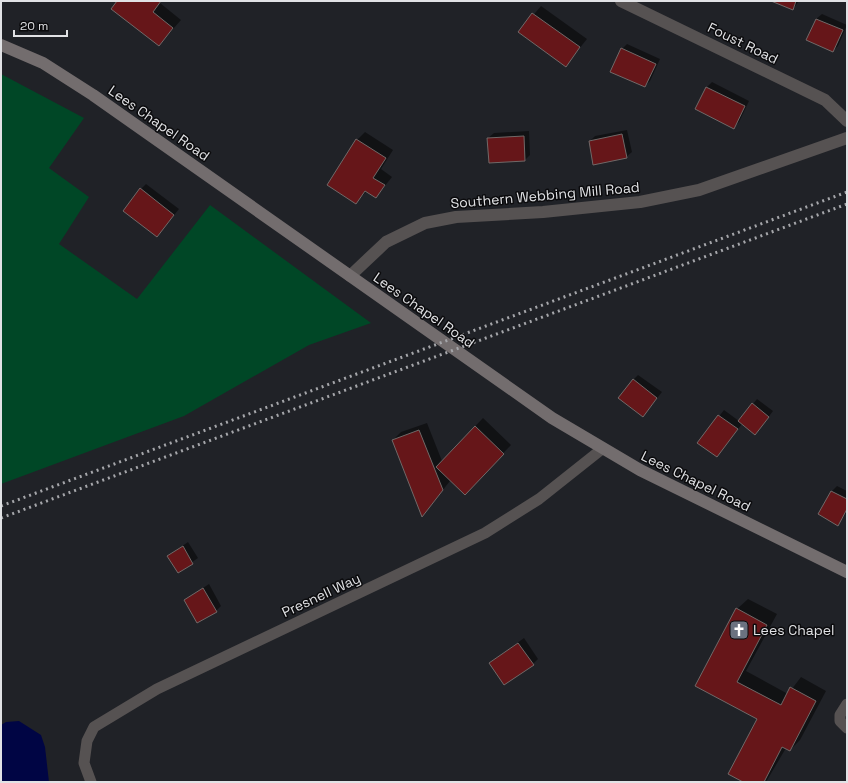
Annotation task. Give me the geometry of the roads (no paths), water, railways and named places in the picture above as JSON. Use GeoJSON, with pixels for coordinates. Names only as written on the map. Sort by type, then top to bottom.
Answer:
{"type":"FeatureCollection","features":[{"type":"Feature","properties":{"kind":"main road","name":"Lees Chapel Road"},"geometry":{"type":"LineString","coordinates":[[1,45],[43,63],[93,95],[505,385],[602,449],[640,470],[847,572]]}},
{"type":"Feature","properties":{"kind":"street","name":"Foust Road"},"geometry":{"type":"LineString","coordinates":[[621,1],[825,100],[847,121]]}},
{"type":"Feature","properties":{"kind":"street","name":"Southern Webbing Mill Road"},"geometry":{"type":"LineString","coordinates":[[350,276],[386,242],[425,223],[456,217],[543,212],[640,202],[699,190],[847,138]]}},
{"type":"Feature","properties":{"kind":"lane","name":"Presnell Way"},"geometry":{"type":"LineString","coordinates":[[91,782],[84,763],[86,741],[94,727],[115,713],[156,690],[485,533],[539,499],[602,449]]}},
{"type":"Feature","properties":{"kind":"lane"},"geometry":{"type":"LineString","coordinates":[[847,704],[840,715],[840,721],[847,728]]}},
{"type":"Feature","properties":{"kind":"railway"},"geometry":{"type":"LineString","coordinates":[[1,506],[847,192]]}},
{"type":"Feature","properties":{"kind":"railway"},"geometry":{"type":"LineString","coordinates":[[1,518],[847,204]]}},
{"type":"Feature","properties":{"kind":"place","name":"Lees Chapel"},"geometry":{"type":"Point","coordinates":[739,630]}}]}
